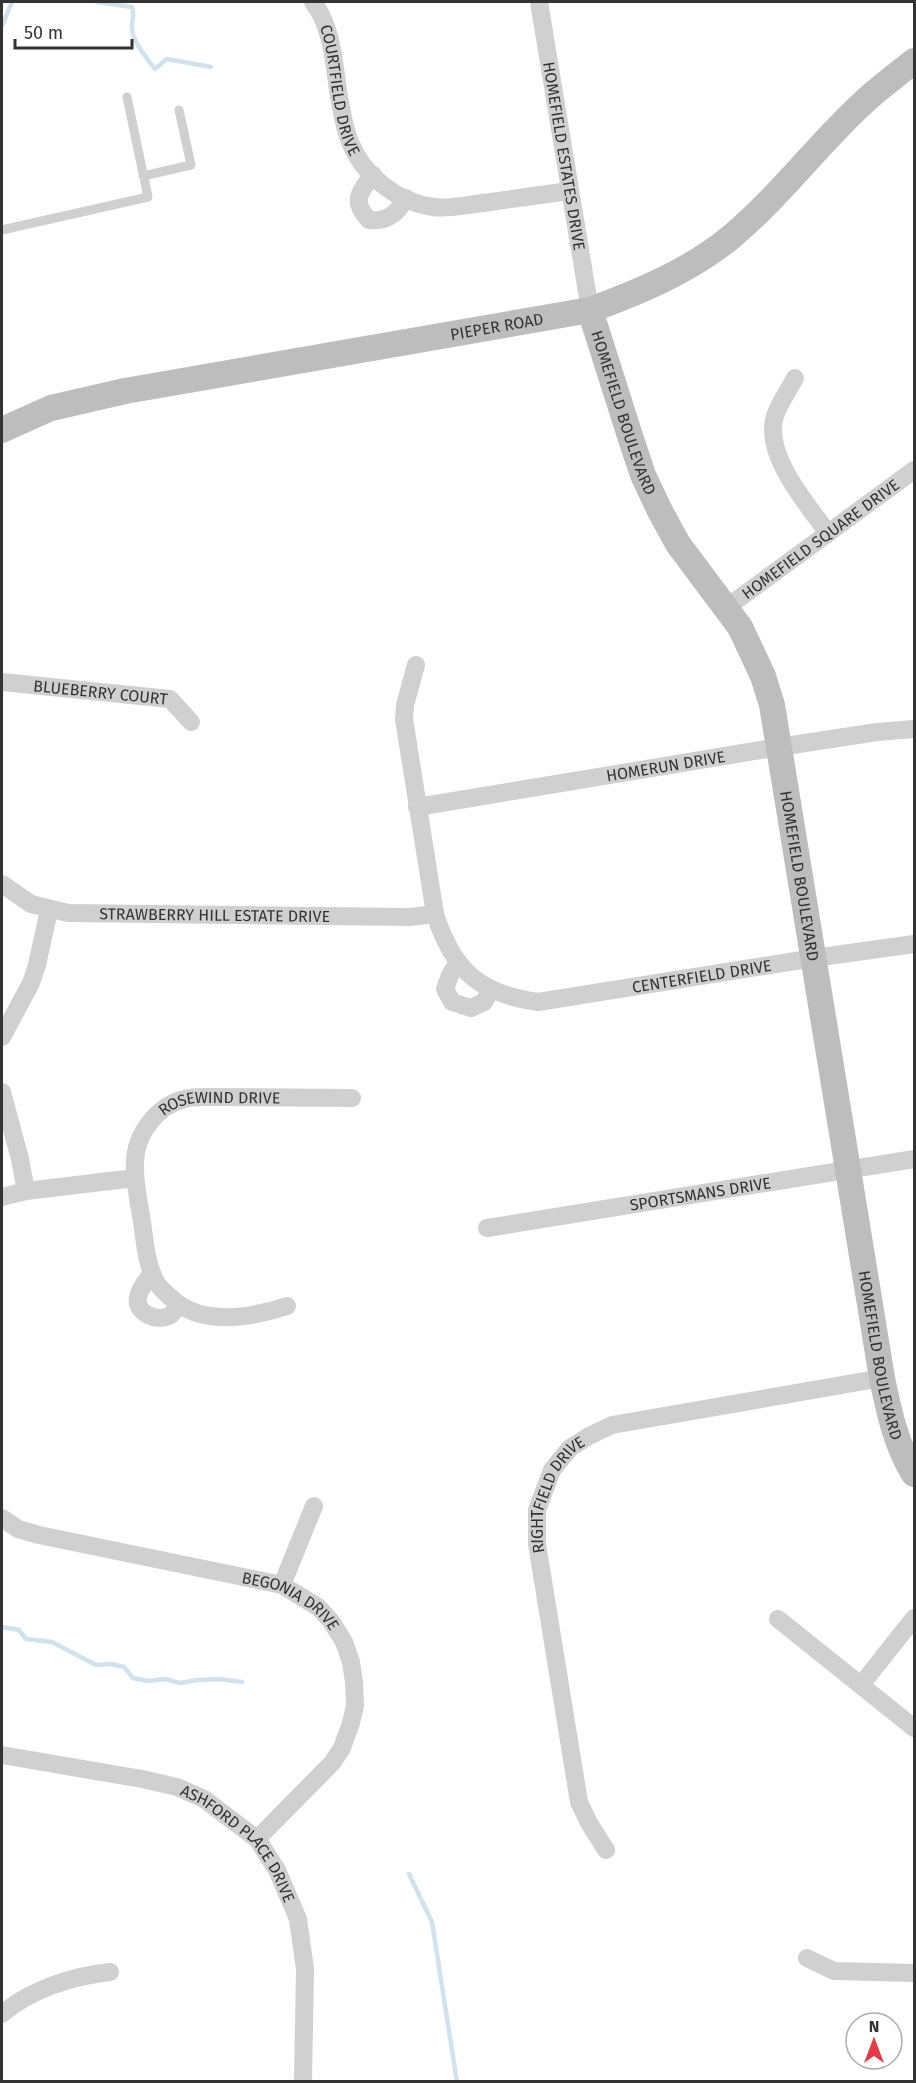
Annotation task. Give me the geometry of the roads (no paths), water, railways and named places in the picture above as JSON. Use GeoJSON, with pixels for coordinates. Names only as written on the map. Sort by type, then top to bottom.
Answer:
{"type":"FeatureCollection","features":[{"type":"Feature","properties":{"kind":"street","name":"COURTFIELD DRIVE"},"geometry":{"type":"LineString","coordinates":[[313,2],[320,10],[328,32],[343,122],[350,142],[359,159],[382,186],[406,198],[433,207],[462,206],[569,192]]}},
{"type":"Feature","properties":{"kind":"street","name":"HOMEFIELD ESTATES DRIVE"},"geometry":{"type":"LineString","coordinates":[[539,2],[590,310]]}},
{"type":"Feature","properties":{"kind":"street","name":"PIEPER ROAD"},"geometry":{"type":"LineString","coordinates":[[2,425],[51,408],[125,391],[590,310],[636,293],[685,268],[730,238],[780,190],[865,101],[915,61]]}},
{"type":"Feature","properties":{"kind":"street","name":"COURTFIELD DRIVE"},"geometry":{"type":"LineString","coordinates":[[373,175],[362,188],[358,201],[359,210],[369,220],[382,221],[388,218],[406,198]]}},
{"type":"Feature","properties":{"kind":"street","name":"HOMEFIELD BOULEVARD"},"geometry":{"type":"LineString","coordinates":[[590,310],[647,484],[678,544],[740,627],[763,676],[772,705],[882,1378],[890,1416],[900,1446],[915,1474]]}},
{"type":"Feature","properties":{"kind":"street"},"geometry":{"type":"LineString","coordinates":[[795,378],[774,417],[774,441],[781,464],[791,482],[828,533]]}},
{"type":"Feature","properties":{"kind":"street","name":"HOMEFIELD SQUARE DRIVE"},"geometry":{"type":"LineString","coordinates":[[726,608],[915,470]]}},
{"type":"Feature","properties":{"kind":"street","name":"CENTERFIELD DRIVE"},"geometry":{"type":"LineString","coordinates":[[416,665],[405,705],[404,719],[435,914],[442,938],[452,956],[475,979],[491,989],[518,999],[538,1002],[915,944]]}},
{"type":"Feature","properties":{"kind":"street","name":"BLUEBERRY COURT"},"geometry":{"type":"LineString","coordinates":[[2,682],[170,699],[191,722]]}},
{"type":"Feature","properties":{"kind":"street","name":"HOMERUN DRIVE"},"geometry":{"type":"LineString","coordinates":[[417,807],[779,747],[878,732],[915,729]]}},
{"type":"Feature","properties":{"kind":"street","name":"STRAWBERRY HILL ESTATE DRIVE"},"geometry":{"type":"LineString","coordinates":[[2,884],[31,904],[49,910],[85,913],[410,917],[435,914]]}},
{"type":"Feature","properties":{"kind":"street"},"geometry":{"type":"LineString","coordinates":[[2,1037],[31,983],[49,910]]}},
{"type":"Feature","properties":{"kind":"street"},"geometry":{"type":"LineString","coordinates":[[458,963],[445,989],[452,1002],[471,1008],[484,1002],[491,989]]}},
{"type":"Feature","properties":{"kind":"street"},"geometry":{"type":"LineString","coordinates":[[2,1092],[26,1191]]}},
{"type":"Feature","properties":{"kind":"street","name":"ROSEWIND DRIVE"},"geometry":{"type":"LineString","coordinates":[[155,1279],[148,1264],[134,1160],[137,1143],[154,1117],[168,1106],[184,1099],[204,1097],[352,1098]]}},
{"type":"Feature","properties":{"kind":"street","name":"SPORTSMANS DRIVE"},"geometry":{"type":"LineString","coordinates":[[487,1228],[915,1159]]}},
{"type":"Feature","properties":{"kind":"street"},"geometry":{"type":"LineString","coordinates":[[2,1197],[26,1191],[135,1178]]}},
{"type":"Feature","properties":{"kind":"street"},"geometry":{"type":"LineString","coordinates":[[179,1305],[169,1316],[157,1318],[146,1314],[139,1306],[137,1299],[144,1284],[155,1279],[179,1305],[201,1315],[234,1317],[263,1314],[287,1305]]}},
{"type":"Feature","properties":{"kind":"street","name":"RIGHTFIELD DRIVE"},"geometry":{"type":"LineString","coordinates":[[606,1850],[579,1802],[537,1544],[537,1509],[552,1470],[570,1448],[612,1425],[882,1378]]}},
{"type":"Feature","properties":{"kind":"street"},"geometry":{"type":"LineString","coordinates":[[282,1585],[314,1506]]}},
{"type":"Feature","properties":{"kind":"street","name":"BEGONIA DRIVE"},"geometry":{"type":"LineString","coordinates":[[2,1518],[18,1529],[39,1535],[282,1585],[318,1607],[331,1621],[344,1642],[351,1662],[354,1682],[355,1706],[342,1748],[332,1763],[257,1839]]}},
{"type":"Feature","properties":{"kind":"street"},"geometry":{"type":"LineString","coordinates":[[861,1685],[915,1618]]}},
{"type":"Feature","properties":{"kind":"street"},"geometry":{"type":"LineString","coordinates":[[778,1619],[915,1728]]}},
{"type":"Feature","properties":{"kind":"street","name":"ASHFORD PLACE DRIVE"},"geometry":{"type":"LineString","coordinates":[[2,1755],[177,1787],[204,1799],[257,1839],[277,1870],[298,1918],[305,1969],[303,2082]]}},
{"type":"Feature","properties":{"kind":"street"},"geometry":{"type":"LineString","coordinates":[[807,1958],[834,1971],[915,1973]]}},
{"type":"Feature","properties":{"kind":"street"},"geometry":{"type":"LineString","coordinates":[[3,2010],[32,1994],[66,1980],[110,1972]]}},
{"type":"Feature","properties":{"kind":"lane"},"geometry":{"type":"LineString","coordinates":[[2,230],[148,197],[127,97]]}},
{"type":"Feature","properties":{"kind":"lane"},"geometry":{"type":"LineString","coordinates":[[143,176],[190,165],[179,110]]}},
{"type":"Feature","properties":{"kind":"waterway"},"geometry":{"type":"LineString","coordinates":[[2,26],[12,2]]}},
{"type":"Feature","properties":{"kind":"waterway"},"geometry":{"type":"LineString","coordinates":[[97,2],[132,7],[134,38],[155,69],[167,59],[211,67]]}},
{"type":"Feature","properties":{"kind":"waterway"},"geometry":{"type":"LineString","coordinates":[[2,1627],[19,1630],[26,1639],[52,1642],[96,1665],[111,1664],[124,1667],[133,1678],[148,1681],[165,1679],[180,1683],[219,1679],[242,1682]]}},
{"type":"Feature","properties":{"kind":"waterway"},"geometry":{"type":"LineString","coordinates":[[409,1874],[432,1922],[457,2082]]}}]}
